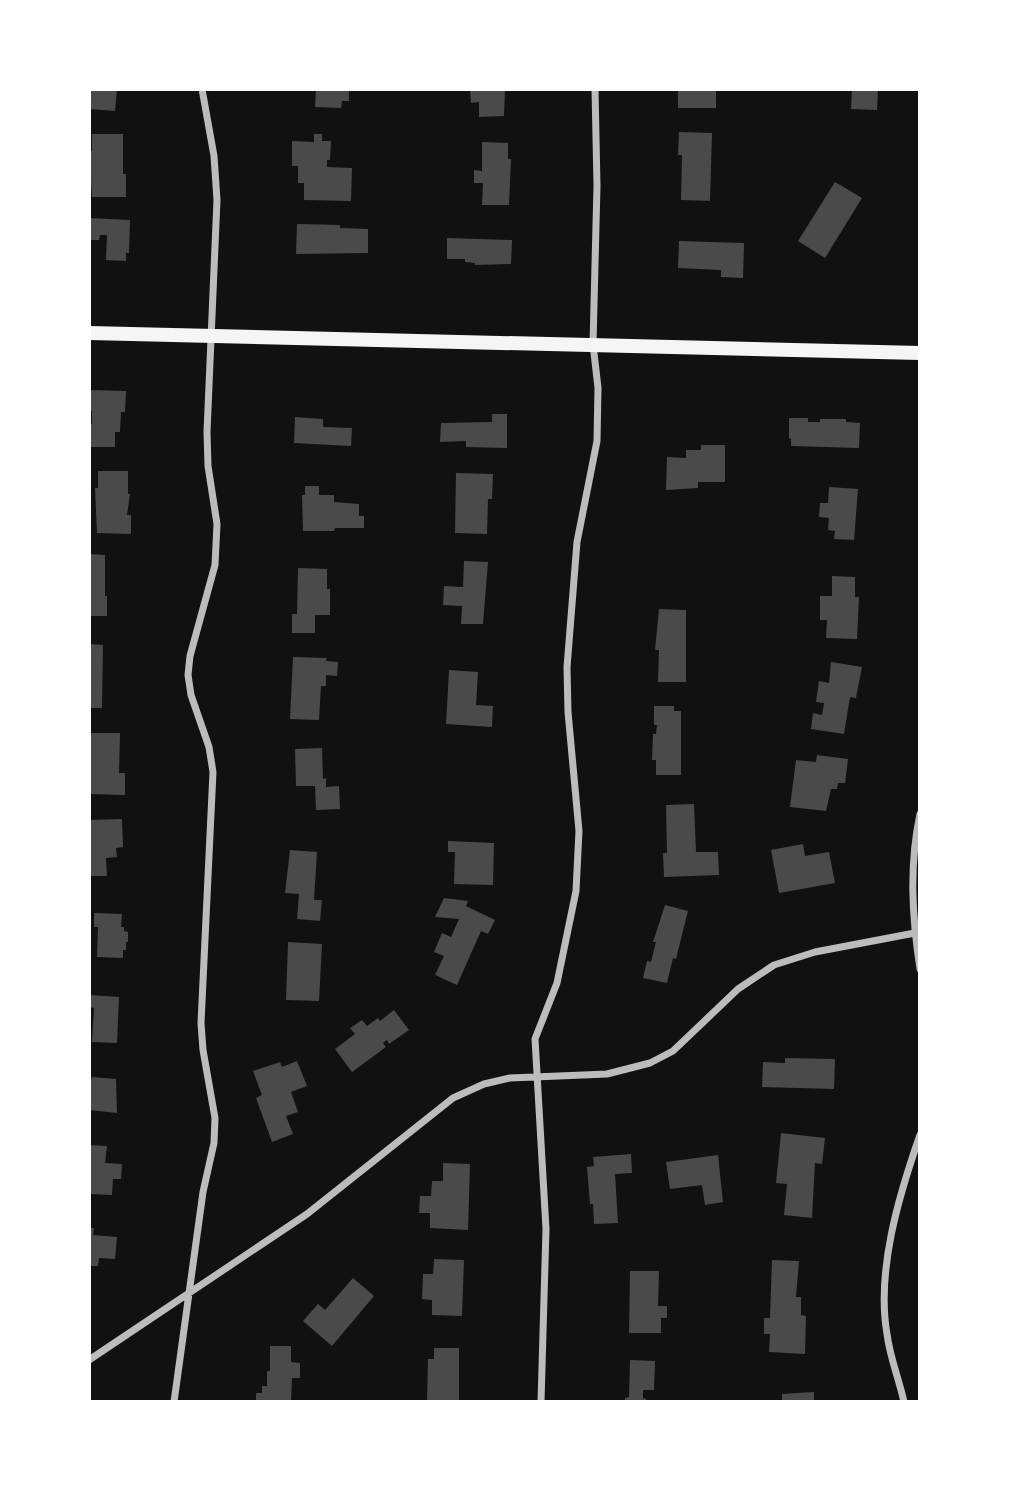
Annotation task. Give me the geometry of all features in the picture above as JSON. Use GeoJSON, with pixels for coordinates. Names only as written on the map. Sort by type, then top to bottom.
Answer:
{"type":"FeatureCollection","features":[{"type":"Feature","properties":{"kind":"main road"},"geometry":{"type":"LineString","coordinates":[[89,332],[920,353]]}},
{"type":"Feature","properties":{"kind":"street"},"geometry":{"type":"LineString","coordinates":[[174,1402],[203,1192],[214,1143],[215,1118],[201,1023],[213,772],[209,747],[191,695],[188,676],[188,664],[208,596],[216,557],[217,524],[208,466],[207,432],[217,200],[214,156],[202,89]]}},
{"type":"Feature","properties":{"kind":"street"},"geometry":{"type":"LineString","coordinates":[[541,1402],[546,1256],[544,1158],[535,1039],[557,983],[576,891],[579,831],[568,712],[567,667],[577,542],[597,441],[598,388],[593,344],[597,186],[595,89]]}},
{"type":"Feature","properties":{"kind":"street"},"geometry":{"type":"LineString","coordinates":[[920,814],[911,883],[920,969]]}},
{"type":"Feature","properties":{"kind":"street"},"geometry":{"type":"LineString","coordinates":[[89,1360],[307,1214],[453,1098],[493,1081],[537,1075],[607,1074],[649,1063],[673,1051],[738,989],[774,965],[815,952],[917,933]]}},
{"type":"Feature","properties":{"kind":"street"},"geometry":{"type":"LineString","coordinates":[[904,1402],[887,1336],[884,1303],[886,1269],[893,1227],[920,1135]]}},
{"type":"Feature","properties":{"kind":"building"},"geometry":{"type":"Polygon","coordinates":[[[89,89],[117,89],[115,111],[89,109],[89,89]]]}},
{"type":"Feature","properties":{"kind":"building"},"geometry":{"type":"Polygon","coordinates":[[[316,89],[349,89],[349,101],[342,101],[341,108],[315,107],[316,89]]]}},
{"type":"Feature","properties":{"kind":"building"},"geometry":{"type":"Polygon","coordinates":[[[470,89],[505,89],[504,116],[479,117],[479,102],[471,103],[470,89]]]}},
{"type":"Feature","properties":{"kind":"building"},"geometry":{"type":"Polygon","coordinates":[[[678,89],[716,89],[716,108],[678,108],[678,89]]]}},
{"type":"Feature","properties":{"kind":"building"},"geometry":{"type":"Polygon","coordinates":[[[852,89],[878,89],[877,110],[851,109],[852,89]]]}},
{"type":"Feature","properties":{"kind":"building"},"geometry":{"type":"Polygon","coordinates":[[[679,132],[712,133],[710,201],[681,200],[682,155],[678,155],[679,132]]]}},
{"type":"Feature","properties":{"kind":"building"},"geometry":{"type":"Polygon","coordinates":[[[92,134],[123,134],[126,197],[92,197],[89,151],[92,151],[92,134]]]}},
{"type":"Feature","properties":{"kind":"building"},"geometry":{"type":"Polygon","coordinates":[[[314,134],[322,134],[322,141],[331,141],[327,167],[352,168],[351,201],[304,200],[304,183],[298,183],[298,166],[292,166],[292,141],[314,142],[314,134]]]}},
{"type":"Feature","properties":{"kind":"building"},"geometry":{"type":"Polygon","coordinates":[[[482,142],[508,143],[508,159],[511,159],[509,205],[482,205],[483,183],[474,183],[474,170],[482,171],[482,142]]]}},
{"type":"Feature","properties":{"kind":"building"},"geometry":{"type":"Polygon","coordinates":[[[835,182],[862,198],[825,258],[798,241],[835,182]]]}},
{"type":"Feature","properties":{"kind":"building"},"geometry":{"type":"Polygon","coordinates":[[[89,218],[130,220],[129,253],[126,253],[126,261],[106,260],[107,235],[100,235],[99,240],[89,240],[89,218]]]}},
{"type":"Feature","properties":{"kind":"building"},"geometry":{"type":"Polygon","coordinates":[[[297,224],[368,229],[368,253],[296,254],[297,224]]]}},
{"type":"Feature","properties":{"kind":"building"},"geometry":{"type":"Polygon","coordinates":[[[447,238],[512,240],[511,264],[475,265],[465,262],[465,259],[447,259],[447,238]]]}},
{"type":"Feature","properties":{"kind":"building"},"geometry":{"type":"Polygon","coordinates":[[[679,241],[744,243],[743,278],[721,277],[721,270],[678,268],[679,241]]]}},
{"type":"Feature","properties":{"kind":"building"},"geometry":{"type":"Polygon","coordinates":[[[89,390],[126,391],[125,412],[121,412],[120,432],[115,432],[115,447],[91,447],[89,444],[92,411],[89,411],[89,390]]]}},
{"type":"Feature","properties":{"kind":"building"},"geometry":{"type":"Polygon","coordinates":[[[492,414],[507,414],[507,448],[466,447],[466,441],[440,442],[441,423],[492,422],[492,414]]]}},
{"type":"Feature","properties":{"kind":"building"},"geometry":{"type":"Polygon","coordinates":[[[295,417],[323,419],[323,427],[352,428],[351,446],[294,443],[295,417]]]}},
{"type":"Feature","properties":{"kind":"building"},"geometry":{"type":"Polygon","coordinates":[[[789,418],[808,418],[808,422],[846,419],[846,422],[860,423],[859,448],[791,446],[789,418]]]}},
{"type":"Feature","properties":{"kind":"building"},"geometry":{"type":"Polygon","coordinates":[[[701,445],[725,445],[725,482],[698,482],[698,488],[666,490],[667,457],[686,458],[686,450],[701,450],[701,445]]]}},
{"type":"Feature","properties":{"kind":"building"},"geometry":{"type":"Polygon","coordinates":[[[98,471],[128,471],[130,494],[127,515],[131,515],[131,534],[97,533],[95,488],[98,488],[98,471]]]}},
{"type":"Feature","properties":{"kind":"building"},"geometry":{"type":"Polygon","coordinates":[[[456,473],[493,474],[492,499],[488,499],[487,534],[455,533],[456,473]]]}},
{"type":"Feature","properties":{"kind":"building"},"geometry":{"type":"Polygon","coordinates":[[[305,486],[319,486],[319,495],[334,495],[334,502],[359,504],[359,516],[364,516],[364,528],[303,531],[302,495],[305,495],[305,486]]]}},
{"type":"Feature","properties":{"kind":"building"},"geometry":{"type":"Polygon","coordinates":[[[829,487],[858,489],[854,540],[834,539],[835,531],[828,530],[829,518],[819,517],[820,503],[828,503],[829,487]]]}},
{"type":"Feature","properties":{"kind":"building"},"geometry":{"type":"Polygon","coordinates":[[[89,554],[105,555],[107,616],[89,616],[89,554]]]}},
{"type":"Feature","properties":{"kind":"building"},"geometry":{"type":"Polygon","coordinates":[[[464,561],[488,562],[483,624],[461,624],[462,606],[443,605],[444,586],[463,587],[464,561]]]}},
{"type":"Feature","properties":{"kind":"building"},"geometry":{"type":"Polygon","coordinates":[[[298,568],[327,569],[330,615],[315,615],[315,633],[292,633],[292,614],[297,614],[298,568]]]}},
{"type":"Feature","properties":{"kind":"building"},"geometry":{"type":"Polygon","coordinates":[[[832,576],[855,577],[855,597],[859,597],[857,639],[826,638],[827,620],[820,620],[820,596],[832,596],[832,576]]]}},
{"type":"Feature","properties":{"kind":"building"},"geometry":{"type":"Polygon","coordinates":[[[659,609],[686,610],[686,682],[658,682],[659,650],[655,650],[659,609]]]}},
{"type":"Feature","properties":{"kind":"building"},"geometry":{"type":"Polygon","coordinates":[[[89,644],[103,645],[102,708],[89,708],[89,644]]]}},
{"type":"Feature","properties":{"kind":"building"},"geometry":{"type":"Polygon","coordinates":[[[293,657],[327,658],[326,661],[338,662],[337,676],[326,675],[326,686],[321,686],[319,720],[290,719],[293,657]]]}},
{"type":"Feature","properties":{"kind":"building"},"geometry":{"type":"Polygon","coordinates":[[[831,662],[862,667],[856,698],[850,697],[844,734],[811,729],[813,713],[822,715],[824,703],[816,702],[819,681],[829,683],[831,662]]]}},
{"type":"Feature","properties":{"kind":"building"},"geometry":{"type":"Polygon","coordinates":[[[449,670],[478,672],[476,705],[493,706],[492,727],[446,724],[449,670]]]}},
{"type":"Feature","properties":{"kind":"building"},"geometry":{"type":"Polygon","coordinates":[[[654,706],[674,706],[674,711],[681,711],[681,775],[656,775],[656,760],[652,760],[653,734],[656,734],[657,725],[654,725],[654,706]]]}},
{"type":"Feature","properties":{"kind":"building"},"geometry":{"type":"Polygon","coordinates":[[[91,733],[120,733],[119,773],[125,773],[125,795],[90,794],[91,733]]]}},
{"type":"Feature","properties":{"kind":"building"},"geometry":{"type":"Polygon","coordinates":[[[322,748],[323,779],[326,778],[326,787],[339,786],[340,809],[316,810],[315,786],[296,786],[295,749],[322,748]]]}},
{"type":"Feature","properties":{"kind":"building"},"geometry":{"type":"Polygon","coordinates":[[[817,755],[848,759],[845,783],[838,783],[837,789],[831,789],[826,811],[790,807],[796,760],[816,762],[817,755]]]}},
{"type":"Feature","properties":{"kind":"building"},"geometry":{"type":"Polygon","coordinates":[[[694,804],[696,852],[718,852],[719,875],[664,877],[663,853],[667,853],[666,805],[694,804]]]}},
{"type":"Feature","properties":{"kind":"building"},"geometry":{"type":"Polygon","coordinates":[[[122,819],[123,847],[116,848],[117,857],[106,858],[107,876],[89,876],[89,820],[122,819]]]}},
{"type":"Feature","properties":{"kind":"building"},"geometry":{"type":"Polygon","coordinates":[[[448,841],[494,843],[493,885],[454,884],[455,852],[448,852],[448,841]]]}},
{"type":"Feature","properties":{"kind":"building"},"geometry":{"type":"Polygon","coordinates":[[[803,844],[805,856],[829,852],[835,883],[779,893],[771,850],[803,844]]]}},
{"type":"Feature","properties":{"kind":"building"},"geometry":{"type":"Polygon","coordinates":[[[290,850],[317,852],[314,900],[322,900],[320,921],[297,919],[299,894],[285,893],[290,850]]]}},
{"type":"Feature","properties":{"kind":"building"},"geometry":{"type":"Polygon","coordinates":[[[444,898],[468,901],[466,906],[495,920],[488,934],[481,931],[457,985],[435,975],[444,956],[434,952],[442,933],[451,937],[459,919],[435,917],[444,898]]]}},
{"type":"Feature","properties":{"kind":"building"},"geometry":{"type":"Polygon","coordinates":[[[665,905],[688,911],[667,983],[643,978],[647,961],[651,962],[656,942],[653,942],[665,905]]]}},
{"type":"Feature","properties":{"kind":"building"},"geometry":{"type":"Polygon","coordinates":[[[94,913],[122,914],[121,927],[128,932],[123,958],[97,957],[98,927],[94,927],[94,913]]]}},
{"type":"Feature","properties":{"kind":"building"},"geometry":{"type":"Polygon","coordinates":[[[288,942],[322,944],[319,1001],[286,1000],[288,942]]]}},
{"type":"Feature","properties":{"kind":"building"},"geometry":{"type":"Polygon","coordinates":[[[89,995],[119,997],[117,1043],[92,1042],[94,1008],[89,1007],[89,995]]]}},
{"type":"Feature","properties":{"kind":"building"},"geometry":{"type":"Polygon","coordinates":[[[394,1010],[409,1030],[389,1044],[387,1040],[383,1043],[386,1047],[352,1072],[335,1049],[355,1034],[350,1028],[362,1020],[367,1026],[378,1018],[380,1021],[394,1010]]]}},
{"type":"Feature","properties":{"kind":"building"},"geometry":{"type":"Polygon","coordinates":[[[785,1058],[835,1059],[834,1089],[762,1087],[763,1062],[785,1063],[785,1058]]]}},
{"type":"Feature","properties":{"kind":"building"},"geometry":{"type":"Polygon","coordinates":[[[297,1061],[307,1086],[291,1092],[298,1112],[286,1116],[293,1134],[272,1142],[256,1098],[262,1095],[253,1071],[280,1062],[282,1067],[297,1061]]]}},
{"type":"Feature","properties":{"kind":"building"},"geometry":{"type":"Polygon","coordinates":[[[92,1077],[116,1079],[117,1113],[89,1110],[89,1086],[92,1077]]]}},
{"type":"Feature","properties":{"kind":"building"},"geometry":{"type":"Polygon","coordinates":[[[781,1133],[825,1138],[822,1164],[815,1163],[812,1218],[784,1215],[787,1184],[776,1183],[781,1133]]]}},
{"type":"Feature","properties":{"kind":"building"},"geometry":{"type":"Polygon","coordinates":[[[89,1145],[107,1146],[105,1163],[122,1164],[121,1179],[113,1179],[112,1195],[89,1194],[89,1145]]]}},
{"type":"Feature","properties":{"kind":"building"},"geometry":{"type":"Polygon","coordinates":[[[631,1154],[632,1173],[615,1174],[618,1223],[594,1224],[587,1167],[594,1166],[593,1157],[631,1154]]]}},
{"type":"Feature","properties":{"kind":"building"},"geometry":{"type":"Polygon","coordinates":[[[718,1155],[723,1202],[705,1205],[702,1185],[670,1189],[666,1162],[718,1155]]]}},
{"type":"Feature","properties":{"kind":"building"},"geometry":{"type":"Polygon","coordinates":[[[443,1163],[470,1164],[468,1230],[430,1228],[430,1213],[419,1213],[420,1196],[431,1196],[432,1181],[443,1181],[443,1163]]]}},
{"type":"Feature","properties":{"kind":"building"},"geometry":{"type":"Polygon","coordinates":[[[89,1228],[94,1228],[93,1235],[117,1237],[115,1259],[99,1258],[98,1266],[89,1266],[89,1228]]]}},
{"type":"Feature","properties":{"kind":"building"},"geometry":{"type":"Polygon","coordinates":[[[434,1259],[464,1260],[462,1316],[432,1315],[432,1300],[422,1299],[423,1274],[433,1274],[434,1259]]]}},
{"type":"Feature","properties":{"kind":"building"},"geometry":{"type":"Polygon","coordinates":[[[772,1260],[799,1261],[796,1297],[801,1297],[801,1315],[806,1316],[805,1354],[769,1352],[770,1334],[764,1334],[764,1318],[770,1318],[772,1260]]]}},
{"type":"Feature","properties":{"kind":"building"},"geometry":{"type":"Polygon","coordinates":[[[630,1271],[659,1271],[658,1306],[667,1306],[667,1318],[661,1318],[661,1333],[629,1333],[630,1271]]]}},
{"type":"Feature","properties":{"kind":"building"},"geometry":{"type":"Polygon","coordinates":[[[353,1278],[374,1296],[332,1346],[303,1321],[318,1304],[325,1310],[353,1278]]]}},
{"type":"Feature","properties":{"kind":"building"},"geometry":{"type":"Polygon","coordinates":[[[270,1346],[291,1346],[291,1362],[300,1363],[300,1378],[292,1378],[291,1402],[256,1402],[256,1393],[262,1393],[262,1386],[267,1386],[270,1346]]]}},
{"type":"Feature","properties":{"kind":"building"},"geometry":{"type":"Polygon","coordinates":[[[434,1348],[459,1348],[459,1402],[427,1402],[428,1359],[434,1359],[434,1348]]]}},
{"type":"Feature","properties":{"kind":"building"},"geometry":{"type":"Polygon","coordinates":[[[630,1360],[655,1361],[654,1390],[643,1390],[646,1402],[625,1402],[625,1398],[629,1397],[630,1360]]]}},
{"type":"Feature","properties":{"kind":"building"},"geometry":{"type":"Polygon","coordinates":[[[814,1392],[814,1402],[782,1402],[782,1394],[814,1392]]]}}]}
